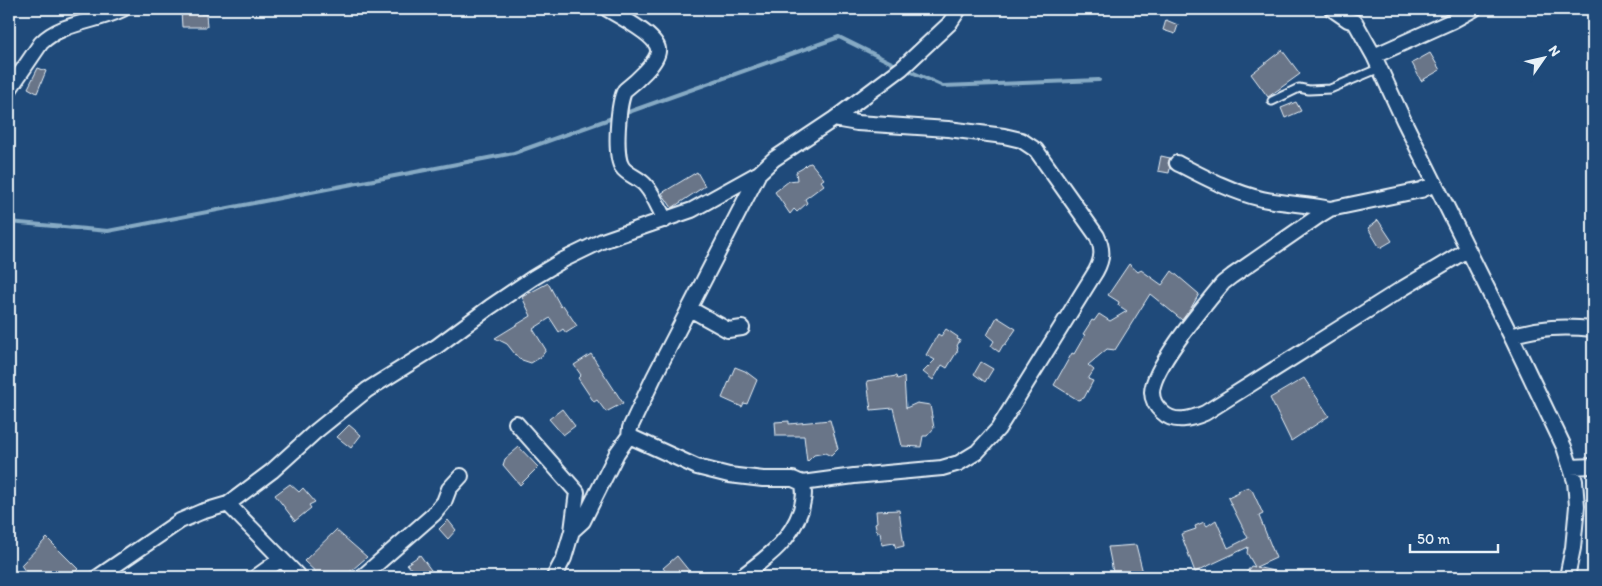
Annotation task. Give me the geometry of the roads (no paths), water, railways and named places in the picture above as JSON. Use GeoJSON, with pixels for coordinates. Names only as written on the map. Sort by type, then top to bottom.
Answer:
{"type":"FeatureCollection","features":[{"type":"Feature","properties":{"kind":"street"},"geometry":{"type":"LineString","coordinates":[[9,90],[47,37],[123,9]]}},
{"type":"Feature","properties":{"kind":"street"},"geometry":{"type":"LineString","coordinates":[[607,9],[643,31],[658,47],[658,53],[649,69],[622,94],[619,116],[618,158],[623,168],[646,185],[665,220]]}},
{"type":"Feature","properties":{"kind":"street"},"geometry":{"type":"LineString","coordinates":[[98,577],[180,521],[228,504],[272,470],[367,390],[436,347],[490,306],[533,278],[602,241],[692,210],[758,173],[774,159],[834,119],[902,68],[929,45],[949,24],[959,9]]}},
{"type":"Feature","properties":{"kind":"street"},"geometry":{"type":"LineString","coordinates":[[1332,9],[1348,20],[1354,15],[1434,184],[1511,336],[1564,447],[1575,481],[1577,506],[1568,577]]}},
{"type":"Feature","properties":{"kind":"street"},"geometry":{"type":"LineString","coordinates":[[1377,62],[1413,39],[1474,9]]}},
{"type":"Feature","properties":{"kind":"street"},"geometry":{"type":"LineString","coordinates":[[629,436],[697,466],[728,475],[763,479],[793,479],[802,483],[942,468],[959,463],[977,452],[998,429],[1096,271],[1102,256],[1097,236],[1036,150],[1026,142],[1004,136],[948,129],[857,123],[834,119]]}},
{"type":"Feature","properties":{"kind":"street"},"geometry":{"type":"LineString","coordinates":[[1177,163],[1209,180],[1260,198],[1287,204],[1318,206],[1330,209]]}},
{"type":"Feature","properties":{"kind":"street"},"geometry":{"type":"LineString","coordinates":[[572,531],[583,522],[617,453],[629,436],[636,415],[758,173]]}},
{"type":"Feature","properties":{"kind":"street"},"geometry":{"type":"LineString","coordinates":[[1434,184],[1421,190],[1330,209],[1223,283],[1175,344],[1157,375],[1152,394],[1156,404],[1162,413],[1170,418],[1187,419],[1205,413],[1467,250]]}},
{"type":"Feature","properties":{"kind":"street"},"geometry":{"type":"LineString","coordinates":[[690,309],[728,330],[742,328]]}},
{"type":"Feature","properties":{"kind":"street"},"geometry":{"type":"LineString","coordinates":[[1511,336],[1528,330],[1545,328],[1575,327],[1593,329]]}},
{"type":"Feature","properties":{"kind":"street"},"geometry":{"type":"LineString","coordinates":[[516,422],[577,492],[572,531],[564,558],[554,577]]}},
{"type":"Feature","properties":{"kind":"street"},"geometry":{"type":"LineString","coordinates":[[1571,467],[1593,466]]}},
{"type":"Feature","properties":{"kind":"street"},"geometry":{"type":"LineString","coordinates":[[362,577],[434,514],[444,502],[449,489],[461,476]]}},
{"type":"Feature","properties":{"kind":"street"},"geometry":{"type":"LineString","coordinates":[[741,577],[774,552],[791,531],[802,505],[804,488],[802,483]]}},
{"type":"Feature","properties":{"kind":"street"},"geometry":{"type":"LineString","coordinates":[[228,504],[299,577]]}},
{"type":"Feature","properties":{"kind":"street"},"geometry":{"type":"LineString","coordinates":[[256,577],[281,559]]}},
{"type":"Feature","properties":{"kind":"lane"},"geometry":{"type":"LineString","coordinates":[[1272,100],[1299,88],[1309,90],[1330,89],[1377,62]]}},
{"type":"Feature","properties":{"kind":"waterway"},"geometry":{"type":"LineString","coordinates":[[623,114],[839,37],[898,66]]}},
{"type":"Feature","properties":{"kind":"waterway"},"geometry":{"type":"LineString","coordinates":[[905,69],[943,86],[1099,80]]}},
{"type":"Feature","properties":{"kind":"waterway"},"geometry":{"type":"LineString","coordinates":[[9,222],[108,231],[514,153],[615,117]]}}]}
